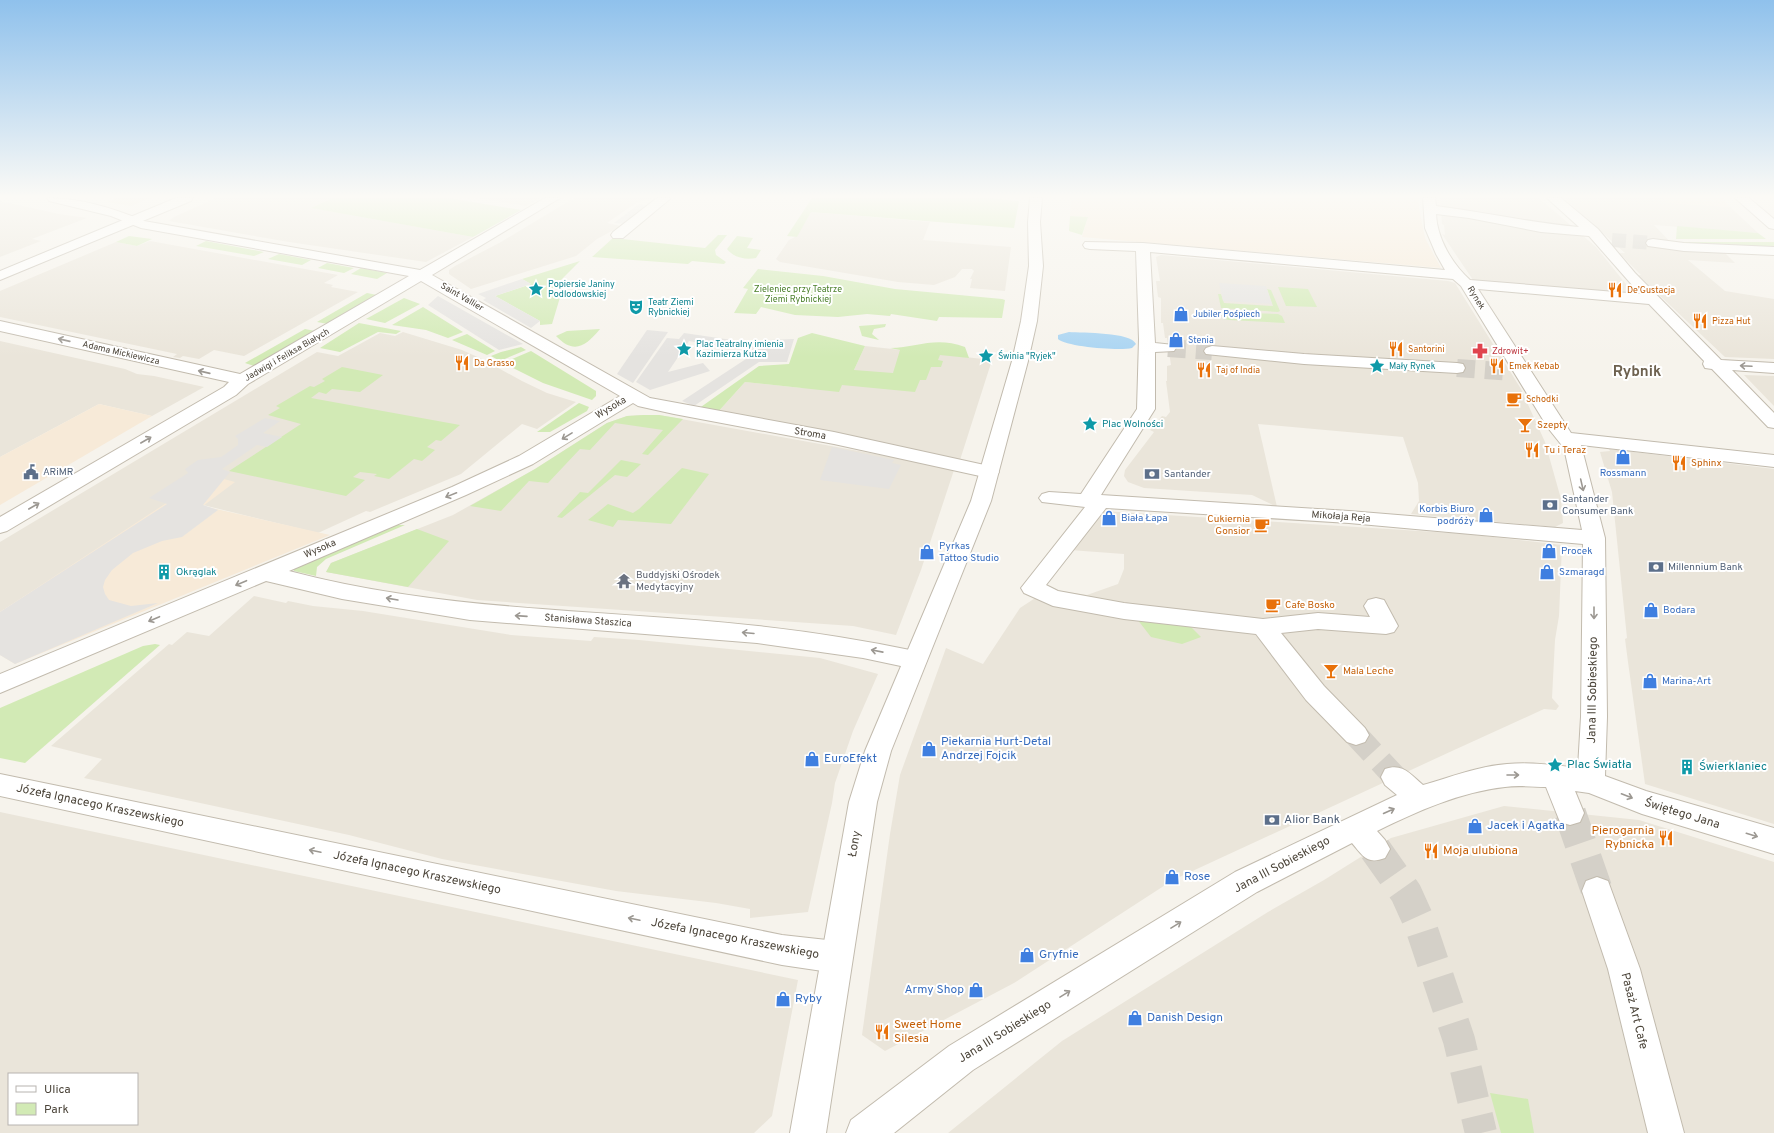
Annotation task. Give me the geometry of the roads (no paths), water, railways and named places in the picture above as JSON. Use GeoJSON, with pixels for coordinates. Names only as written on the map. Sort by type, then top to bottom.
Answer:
{"type":"FeatureCollection","features":[{"type":"Feature","properties":{"kind":"street"},"geometry":{"type":"LineString","coordinates":[[0,276],[60,251]]}},
{"type":"Feature","properties":{"kind":"street","name":"Saint Vallier"},"geometry":{"type":"LineString","coordinates":[[292,251],[399,269],[423,275],[632,396]]}},
{"type":"Feature","properties":{"kind":"street","name":"Jadwigi i Feliksa Białych"},"geometry":{"type":"LineString","coordinates":[[0,526],[230,391],[242,380],[464,251]]}},
{"type":"Feature","properties":{"kind":"street"},"geometry":{"type":"LineString","coordinates":[[989,472],[1020,361],[1029,321],[1036,266],[1035,251]]}},
{"type":"Feature","properties":{"kind":"street"},"geometry":{"type":"LineString","coordinates":[[1143,251],[1147,347],[1146,409],[1093,502],[1032,588],[1053,598],[1124,611],[1263,627],[1318,621],[1386,626],[1376,606]]}},
{"type":"Feature","properties":{"kind":"street"},"geometry":{"type":"LineString","coordinates":[[1234,251],[1261,252],[1467,282]]}},
{"type":"Feature","properties":{"kind":"street"},"geometry":{"type":"LineString","coordinates":[[1446,251],[1467,282]]}},
{"type":"Feature","properties":{"kind":"street"},"geometry":{"type":"LineString","coordinates":[[1612,251],[1651,302],[1711,364],[1774,423]]}},
{"type":"Feature","properties":{"kind":"street","name":"Rynek"},"geometry":{"type":"LineString","coordinates":[[1467,282],[1651,302]]}},
{"type":"Feature","properties":{"kind":"street","name":"Rynek"},"geometry":{"type":"LineString","coordinates":[[1467,282],[1522,372],[1570,439]]}},
{"type":"Feature","properties":{"kind":"street","name":"Adama Mickiewicza"},"geometry":{"type":"LineString","coordinates":[[0,326],[242,380]]}},
{"type":"Feature","properties":{"kind":"street"},"geometry":{"type":"LineString","coordinates":[[1147,347],[1168,348]]}},
{"type":"Feature","properties":{"kind":"street"},"geometry":{"type":"LineString","coordinates":[[1212,351],[1304,359],[1457,368]]}},
{"type":"Feature","properties":{"kind":"street"},"geometry":{"type":"LineString","coordinates":[[1711,364],[1774,368]]}},
{"type":"Feature","properties":{"kind":"street","name":"Stroma"},"geometry":{"type":"LineString","coordinates":[[632,396],[662,406],[834,438],[989,472]]}},
{"type":"Feature","properties":{"kind":"street","name":"Wysoka"},"geometry":{"type":"LineString","coordinates":[[0,684],[459,491],[526,460],[632,396]]}},
{"type":"Feature","properties":{"kind":"street"},"geometry":{"type":"LineString","coordinates":[[1570,439],[1774,461]]}},
{"type":"Feature","properties":{"kind":"street","name":"Jana III Sobieskiego"},"geometry":{"type":"LineString","coordinates":[[864,1133],[961,1058],[1246,882],[1356,827],[1419,798],[1482,779],[1507,775],[1555,776],[1591,782],[1594,717],[1594,538],[1570,439]]}},
{"type":"Feature","properties":{"kind":"street","name":"Łony"},"geometry":{"type":"LineString","coordinates":[[808,1133],[836,957],[860,817],[869,776],[952,569],[978,512],[989,472]]}},
{"type":"Feature","properties":{"kind":"street","name":"Mikołaja Reja"},"geometry":{"type":"LineString","coordinates":[[1049,498],[1093,502],[1349,517],[1594,538]]}},
{"type":"Feature","properties":{"kind":"street","name":"Stanisława Staszica"},"geometry":{"type":"LineString","coordinates":[[264,573],[321,587],[429,606],[491,614],[775,636],[851,646],[915,660]]}},
{"type":"Feature","properties":{"kind":"street"},"geometry":{"type":"LineString","coordinates":[[1263,627],[1315,693],[1356,735]]}},
{"type":"Feature","properties":{"kind":"street"},"geometry":{"type":"LineString","coordinates":[[1555,776],[1570,812]]}},
{"type":"Feature","properties":{"kind":"street"},"geometry":{"type":"LineString","coordinates":[[1395,777],[1419,798]]}},
{"type":"Feature","properties":{"kind":"street","name":"Świętego Jana"},"geometry":{"type":"LineString","coordinates":[[1591,782],[1642,802],[1774,842]]}},
{"type":"Feature","properties":{"kind":"street","name":"Józefa Ignacego Kraszewskiego"},"geometry":{"type":"LineString","coordinates":[[0,785],[774,948],[836,957]]}},
{"type":"Feature","properties":{"kind":"street"},"geometry":{"type":"LineString","coordinates":[[1356,827],[1375,849]]}},
{"type":"Feature","properties":{"kind":"street","name":"Pasaż Art Cafe"},"geometry":{"type":"LineString","coordinates":[[1597,891],[1624,969],[1666,1133]]}},
{"type":"Feature","properties":{"kind":"water"},"geometry":{"type":"Polygon","coordinates":[[[1069,332],[1116,335],[1132,340],[1136,344],[1132,348],[1126,349],[1106,349],[1072,344],[1058,339],[1058,335],[1069,332]]]}},
{"type":"Feature","properties":{"kind":"tunnel"},"geometry":{"type":"LineString","coordinates":[[1168,348],[1212,351]]}},
{"type":"Feature","properties":{"kind":"tunnel"},"geometry":{"type":"LineString","coordinates":[[1457,368],[1511,372]]}},
{"type":"Feature","properties":{"kind":"tunnel"},"geometry":{"type":"LineString","coordinates":[[1356,735],[1395,777]]}},
{"type":"Feature","properties":{"kind":"tunnel"},"geometry":{"type":"LineString","coordinates":[[1570,813],[1597,891]]}},
{"type":"Feature","properties":{"kind":"tunnel"},"geometry":{"type":"LineString","coordinates":[[1375,849],[1406,893],[1420,924],[1459,1040],[1481,1133]]}},
{"type":"Feature","properties":{"kind":"place","name":"Popiersie Janiny Podlodowskiej"},"geometry":{"type":"Point","coordinates":[536,289]}},
{"type":"Feature","properties":{"kind":"place","name":"De’Gustacja"},"geometry":{"type":"Point","coordinates":[1615,290]}},
{"type":"Feature","properties":{"kind":"place","name":"Teatr Ziemi Rybnickiej"},"geometry":{"type":"Point","coordinates":[636,307]}},
{"type":"Feature","properties":{"kind":"place","name":"Jubiler Pośpiech"},"geometry":{"type":"Point","coordinates":[1181,314]}},
{"type":"Feature","properties":{"kind":"place","name":"Pizza Hut"},"geometry":{"type":"Point","coordinates":[1700,321]}},
{"type":"Feature","properties":{"kind":"place","name":"Stenia"},"geometry":{"type":"Point","coordinates":[1176,340]}},
{"type":"Feature","properties":{"kind":"place","name":"Plac Teatralny imienia Kazimierza Kutza"},"geometry":{"type":"Point","coordinates":[684,349]}},
{"type":"Feature","properties":{"kind":"place","name":"Santorini"},"geometry":{"type":"Point","coordinates":[1396,349]}},
{"type":"Feature","properties":{"kind":"place","name":"Zdrowit+"},"geometry":{"type":"Point","coordinates":[1480,351]}},
{"type":"Feature","properties":{"kind":"place","name":"Świnia \"Ryjek\""},"geometry":{"type":"Point","coordinates":[986,356]}},
{"type":"Feature","properties":{"kind":"place","name":"Da Grasso"},"geometry":{"type":"Point","coordinates":[462,363]}},
{"type":"Feature","properties":{"kind":"place","name":"Mały Rynek"},"geometry":{"type":"Point","coordinates":[1377,366]}},
{"type":"Feature","properties":{"kind":"place","name":"Emek Kebab"},"geometry":{"type":"Point","coordinates":[1497,366]}},
{"type":"Feature","properties":{"kind":"place","name":"Taj of India"},"geometry":{"type":"Point","coordinates":[1204,370]}},
{"type":"Feature","properties":{"kind":"place","name":"Schodki"},"geometry":{"type":"Point","coordinates":[1514,399]}},
{"type":"Feature","properties":{"kind":"place","name":"Plac Wolności"},"geometry":{"type":"Point","coordinates":[1090,424]}},
{"type":"Feature","properties":{"kind":"place","name":"Szepty"},"geometry":{"type":"Point","coordinates":[1525,425]}},
{"type":"Feature","properties":{"kind":"place","name":"Tu i Teraz"},"geometry":{"type":"Point","coordinates":[1532,450]}},
{"type":"Feature","properties":{"kind":"place","name":"Rossmann"},"geometry":{"type":"Point","coordinates":[1623,457]}},
{"type":"Feature","properties":{"kind":"place","name":"Sphinx"},"geometry":{"type":"Point","coordinates":[1679,463]}},
{"type":"Feature","properties":{"kind":"place","name":"ARiMR"},"geometry":{"type":"Point","coordinates":[31,472]}},
{"type":"Feature","properties":{"kind":"place","name":"Santander"},"geometry":{"type":"Point","coordinates":[1152,474]}},
{"type":"Feature","properties":{"kind":"place","name":"Santander Consumer Bank"},"geometry":{"type":"Point","coordinates":[1550,505]}},
{"type":"Feature","properties":{"kind":"place","name":"Korbis Biuro podróży"},"geometry":{"type":"Point","coordinates":[1486,515]}},
{"type":"Feature","properties":{"kind":"place","name":"Biała Łapa"},"geometry":{"type":"Point","coordinates":[1109,518]}},
{"type":"Feature","properties":{"kind":"place","name":"Cukiernia Gonsior"},"geometry":{"type":"Point","coordinates":[1262,525]}},
{"type":"Feature","properties":{"kind":"place","name":"Procek"},"geometry":{"type":"Point","coordinates":[1549,551]}},
{"type":"Feature","properties":{"kind":"place","name":"Pyrkas Tattoo Studio"},"geometry":{"type":"Point","coordinates":[927,552]}},
{"type":"Feature","properties":{"kind":"place","name":"Millennium Bank"},"geometry":{"type":"Point","coordinates":[1656,567]}},
{"type":"Feature","properties":{"kind":"place","name":"Okrąglak"},"geometry":{"type":"Point","coordinates":[164,572]}},
{"type":"Feature","properties":{"kind":"place","name":"Szmaragd"},"geometry":{"type":"Point","coordinates":[1547,572]}},
{"type":"Feature","properties":{"kind":"place","name":"Buddyjski Ośrodek Medytacyjny"},"geometry":{"type":"Point","coordinates":[624,581]}},
{"type":"Feature","properties":{"kind":"place","name":"Cafe Bosko"},"geometry":{"type":"Point","coordinates":[1273,605]}},
{"type":"Feature","properties":{"kind":"place","name":"Bodara"},"geometry":{"type":"Point","coordinates":[1651,610]}},
{"type":"Feature","properties":{"kind":"place","name":"Mala Leche"},"geometry":{"type":"Point","coordinates":[1331,671]}},
{"type":"Feature","properties":{"kind":"place","name":"Marina‑Art"},"geometry":{"type":"Point","coordinates":[1650,681]}},
{"type":"Feature","properties":{"kind":"place","name":"Piekarnia Hurt-Detal Andrzej Fojcik"},"geometry":{"type":"Point","coordinates":[929,749]}},
{"type":"Feature","properties":{"kind":"place","name":"EuroEfekt"},"geometry":{"type":"Point","coordinates":[812,759]}},
{"type":"Feature","properties":{"kind":"place","name":"Plac Światła"},"geometry":{"type":"Point","coordinates":[1555,765]}},
{"type":"Feature","properties":{"kind":"place","name":"Świerklaniec"},"geometry":{"type":"Point","coordinates":[1687,767]}},
{"type":"Feature","properties":{"kind":"place","name":"Alior Bank"},"geometry":{"type":"Point","coordinates":[1272,820]}},
{"type":"Feature","properties":{"kind":"place","name":"Jacek i Agatka"},"geometry":{"type":"Point","coordinates":[1475,826]}},
{"type":"Feature","properties":{"kind":"place","name":"Pierogarnia Rybnicka"},"geometry":{"type":"Point","coordinates":[1666,838]}},
{"type":"Feature","properties":{"kind":"place","name":"Moja ulubiona"},"geometry":{"type":"Point","coordinates":[1431,851]}},
{"type":"Feature","properties":{"kind":"place","name":"Rose"},"geometry":{"type":"Point","coordinates":[1172,877]}},
{"type":"Feature","properties":{"kind":"place","name":"Gryfnie"},"geometry":{"type":"Point","coordinates":[1027,955]}},
{"type":"Feature","properties":{"kind":"place","name":"Army Shop"},"geometry":{"type":"Point","coordinates":[976,990]}},
{"type":"Feature","properties":{"kind":"place","name":"Ryby"},"geometry":{"type":"Point","coordinates":[783,999]}},
{"type":"Feature","properties":{"kind":"place","name":"Danish Design"},"geometry":{"type":"Point","coordinates":[1135,1018]}},
{"type":"Feature","properties":{"kind":"place","name":"Sweet Home Silesia"},"geometry":{"type":"Point","coordinates":[882,1032]}},
{"type":"Feature","properties":{"kind":"district","name":"Rybnik"},"geometry":{"type":"Point","coordinates":[1637,372]}},
{"type":"Feature","properties":{"kind":"park label","name":"Zieleniec przy Teatrze Ziemi Rybnickiej"},"geometry":{"type":"Point","coordinates":[798,294]}}]}
